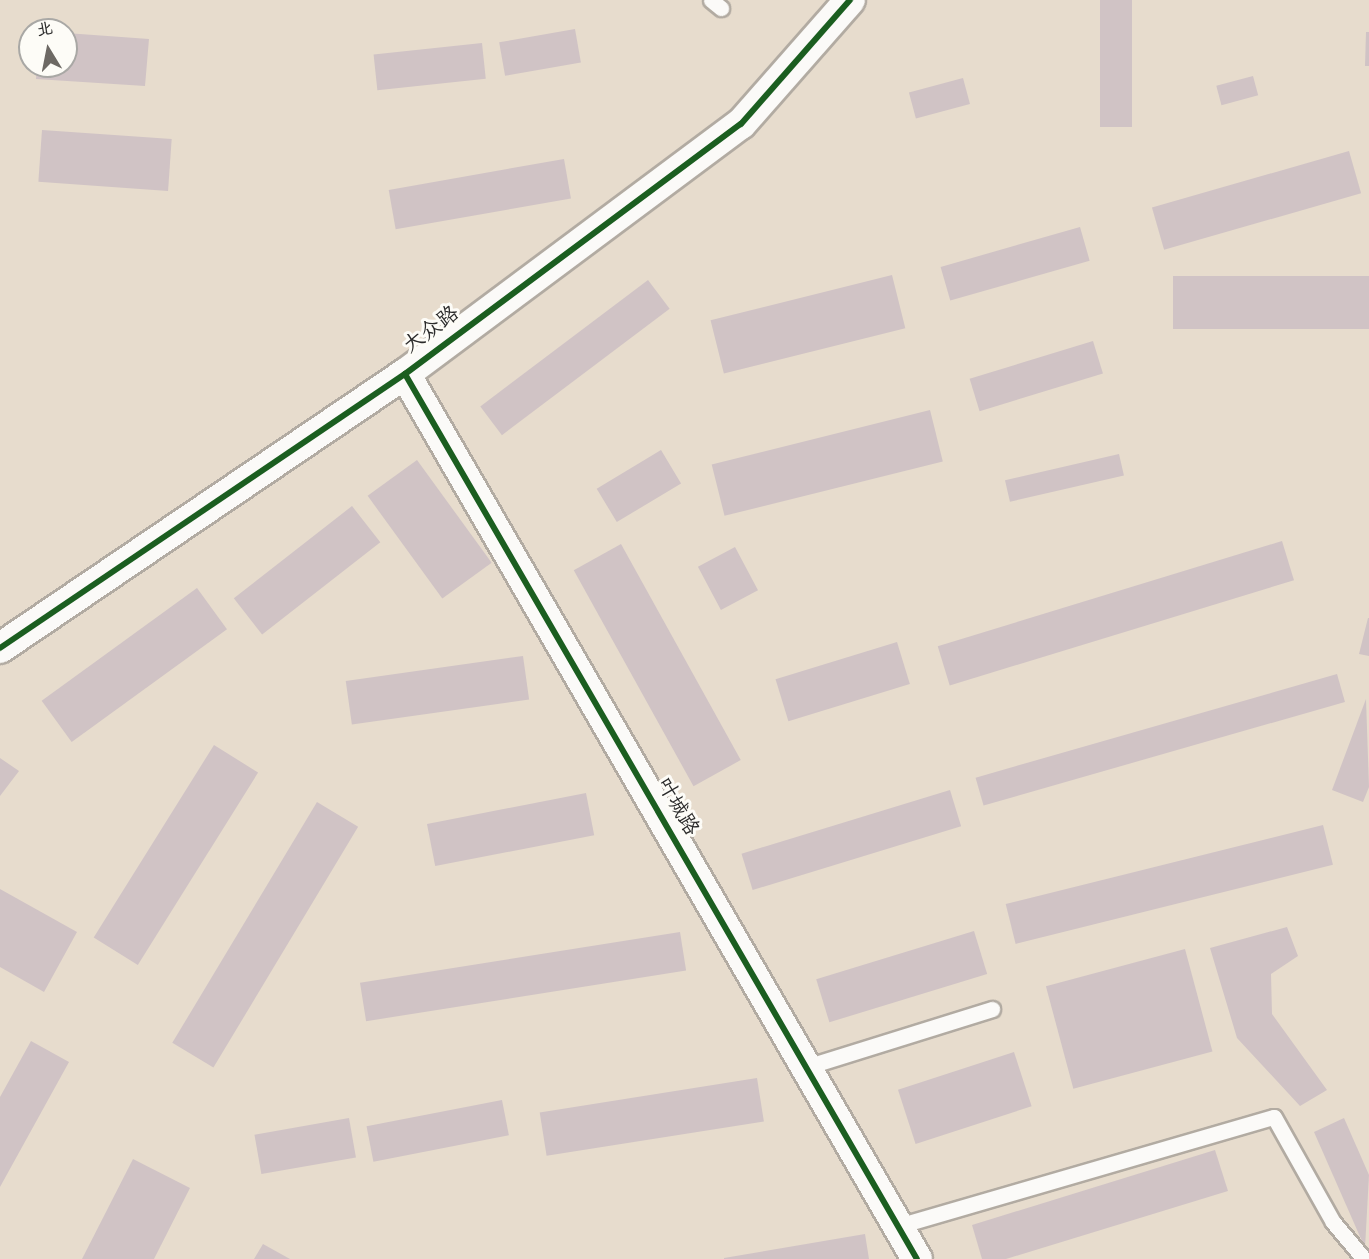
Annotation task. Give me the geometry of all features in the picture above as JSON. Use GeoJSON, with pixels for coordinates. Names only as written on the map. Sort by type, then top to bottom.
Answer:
{"type":"FeatureCollection","features":[{"type":"Feature","properties":{"kind":"street","name":"大众路"},"geometry":{"type":"LineString","coordinates":[[0,648],[405,374],[741,124],[850,0]]}},
{"type":"Feature","properties":{"kind":"street","name":"叶城路"},"geometry":{"type":"LineString","coordinates":[[405,374],[917,1259]]}},
{"type":"Feature","properties":{"kind":"lane"},"geometry":{"type":"LineString","coordinates":[[806,1067],[992,1010]]}},
{"type":"Feature","properties":{"kind":"lane"},"geometry":{"type":"LineString","coordinates":[[898,1226],[1274,1117],[1333,1222],[1364,1259]]}},
{"type":"Feature","properties":{"kind":"building"},"geometry":{"type":"Polygon","coordinates":[[[1100,0],[1132,0],[1132,127],[1100,127],[1100,0]]]}},
{"type":"Feature","properties":{"kind":"building"},"geometry":{"type":"Polygon","coordinates":[[[575,29],[581,62],[505,76],[499,42],[575,29]]]}},
{"type":"Feature","properties":{"kind":"building"},"geometry":{"type":"Polygon","coordinates":[[[1366,32],[1369,32],[1369,66],[1365,66],[1366,32]]]}},
{"type":"Feature","properties":{"kind":"building"},"geometry":{"type":"Polygon","coordinates":[[[78,34],[149,39],[145,86],[36,79],[78,78],[78,34]]]}},
{"type":"Feature","properties":{"kind":"building"},"geometry":{"type":"Polygon","coordinates":[[[482,43],[486,79],[377,90],[374,54],[482,43]]]}},
{"type":"Feature","properties":{"kind":"building"},"geometry":{"type":"Polygon","coordinates":[[[1253,76],[1258,95],[1221,105],[1216,86],[1253,76]]]}},
{"type":"Feature","properties":{"kind":"building"},"geometry":{"type":"Polygon","coordinates":[[[963,78],[970,104],[916,119],[909,92],[963,78]]]}},
{"type":"Feature","properties":{"kind":"building"},"geometry":{"type":"Polygon","coordinates":[[[42,130],[172,139],[168,191],[38,182],[42,130]]]}},
{"type":"Feature","properties":{"kind":"building"},"geometry":{"type":"Polygon","coordinates":[[[1349,151],[1361,193],[1164,250],[1152,208],[1349,151]]]}},
{"type":"Feature","properties":{"kind":"building"},"geometry":{"type":"Polygon","coordinates":[[[564,159],[571,198],[396,229],[389,190],[564,159]]]}},
{"type":"Feature","properties":{"kind":"building"},"geometry":{"type":"Polygon","coordinates":[[[1080,227],[1090,261],[950,301],[941,267],[1080,227]]]}},
{"type":"Feature","properties":{"kind":"building"},"geometry":{"type":"Polygon","coordinates":[[[892,275],[905,328],[724,374],[711,320],[892,275]]]}},
{"type":"Feature","properties":{"kind":"building"},"geometry":{"type":"Polygon","coordinates":[[[1173,276],[1369,276],[1369,329],[1173,329],[1173,276]]]}},
{"type":"Feature","properties":{"kind":"building"},"geometry":{"type":"Polygon","coordinates":[[[648,280],[670,309],[502,435],[480,406],[648,280]]]}},
{"type":"Feature","properties":{"kind":"building"},"geometry":{"type":"Polygon","coordinates":[[[1093,341],[1103,374],[980,411],[970,379],[1093,341]]]}},
{"type":"Feature","properties":{"kind":"building"},"geometry":{"type":"Polygon","coordinates":[[[930,410],[943,461],[725,516],[712,464],[930,410]]]}},
{"type":"Feature","properties":{"kind":"building"},"geometry":{"type":"Polygon","coordinates":[[[661,450],[681,483],[617,522],[597,489],[661,450]]]}},
{"type":"Feature","properties":{"kind":"building"},"geometry":{"type":"Polygon","coordinates":[[[1119,454],[1124,475],[1010,502],[1005,480],[1119,454]]]}},
{"type":"Feature","properties":{"kind":"building"},"geometry":{"type":"Polygon","coordinates":[[[417,460],[492,563],[442,599],[368,496],[417,460]]]}},
{"type":"Feature","properties":{"kind":"building"},"geometry":{"type":"Polygon","coordinates":[[[352,506],[380,542],[262,635],[234,598],[352,506]]]}},
{"type":"Feature","properties":{"kind":"building"},"geometry":{"type":"Polygon","coordinates":[[[1282,541],[1294,580],[950,685],[938,646],[1282,541]]]}},
{"type":"Feature","properties":{"kind":"building"},"geometry":{"type":"Polygon","coordinates":[[[621,544],[741,760],[694,786],[574,570],[621,544]]]}},
{"type":"Feature","properties":{"kind":"building"},"geometry":{"type":"Polygon","coordinates":[[[735,547],[758,590],[721,610],[698,567],[735,547]]]}},
{"type":"Feature","properties":{"kind":"building"},"geometry":{"type":"Polygon","coordinates":[[[197,588],[227,629],[72,742],[42,701],[197,588]]]}},
{"type":"Feature","properties":{"kind":"building"},"geometry":{"type":"Polygon","coordinates":[[[1369,618],[1369,656],[1359,654],[1369,618]]]}},
{"type":"Feature","properties":{"kind":"building"},"geometry":{"type":"Polygon","coordinates":[[[897,642],[910,684],[788,721],[776,679],[897,642]]]}},
{"type":"Feature","properties":{"kind":"building"},"geometry":{"type":"Polygon","coordinates":[[[523,656],[529,700],[352,724],[346,681],[523,656]]]}},
{"type":"Feature","properties":{"kind":"building"},"geometry":{"type":"Polygon","coordinates":[[[1337,674],[1345,702],[984,806],[976,778],[1337,674]]]}},
{"type":"Feature","properties":{"kind":"building"},"geometry":{"type":"Polygon","coordinates":[[[1366,699],[1369,787],[1363,802],[1332,790],[1366,699]]]}},
{"type":"Feature","properties":{"kind":"building"},"geometry":{"type":"Polygon","coordinates":[[[214,745],[258,773],[138,965],[94,938],[214,745]]]}},
{"type":"Feature","properties":{"kind":"building"},"geometry":{"type":"Polygon","coordinates":[[[0,758],[19,771],[0,796],[0,758]]]}},
{"type":"Feature","properties":{"kind":"building"},"geometry":{"type":"Polygon","coordinates":[[[950,790],[961,826],[753,890],[742,854],[950,790]]]}},
{"type":"Feature","properties":{"kind":"building"},"geometry":{"type":"Polygon","coordinates":[[[586,793],[594,835],[435,866],[427,824],[586,793]]]}},
{"type":"Feature","properties":{"kind":"building"},"geometry":{"type":"Polygon","coordinates":[[[317,802],[358,827],[213,1068],[172,1043],[317,802]]]}},
{"type":"Feature","properties":{"kind":"building"},"geometry":{"type":"Polygon","coordinates":[[[1323,825],[1333,865],[1016,944],[1006,904],[1323,825]]]}},
{"type":"Feature","properties":{"kind":"building"},"geometry":{"type":"Polygon","coordinates":[[[0,889],[77,932],[44,992],[0,967],[0,889]]]}},
{"type":"Feature","properties":{"kind":"building"},"geometry":{"type":"Polygon","coordinates":[[[1287,927],[1298,956],[1271,974],[1272,1014],[1327,1090],[1300,1106],[1237,1038],[1210,948],[1287,927]]]}},
{"type":"Feature","properties":{"kind":"building"},"geometry":{"type":"Polygon","coordinates":[[[974,931],[987,974],[829,1022],[816,979],[974,931]]]}},
{"type":"Feature","properties":{"kind":"building"},"geometry":{"type":"Polygon","coordinates":[[[680,932],[686,971],[366,1021],[360,983],[680,932]]]}},
{"type":"Feature","properties":{"kind":"building"},"geometry":{"type":"Polygon","coordinates":[[[1185,949],[1212,1051],[1073,1089],[1046,986],[1185,949]]]}},
{"type":"Feature","properties":{"kind":"building"},"geometry":{"type":"Polygon","coordinates":[[[31,1041],[69,1062],[0,1187],[0,1097],[31,1041]]]}},
{"type":"Feature","properties":{"kind":"building"},"geometry":{"type":"Polygon","coordinates":[[[1014,1052],[1032,1106],[916,1144],[898,1090],[1014,1052]]]}},
{"type":"Feature","properties":{"kind":"building"},"geometry":{"type":"Polygon","coordinates":[[[757,1078],[764,1121],[547,1156],[540,1112],[757,1078]]]}},
{"type":"Feature","properties":{"kind":"building"},"geometry":{"type":"Polygon","coordinates":[[[502,1100],[509,1135],[373,1162],[367,1126],[502,1100]]]}},
{"type":"Feature","properties":{"kind":"building"},"geometry":{"type":"Polygon","coordinates":[[[349,1118],[356,1157],[261,1174],[254,1135],[349,1118]]]}},
{"type":"Feature","properties":{"kind":"building"},"geometry":{"type":"Polygon","coordinates":[[[1344,1118],[1369,1175],[1365,1248],[1314,1132],[1344,1118]]]}},
{"type":"Feature","properties":{"kind":"building"},"geometry":{"type":"Polygon","coordinates":[[[1215,1150],[1228,1191],[1006,1259],[982,1259],[972,1225],[1215,1150]]]}},
{"type":"Feature","properties":{"kind":"building"},"geometry":{"type":"Polygon","coordinates":[[[133,1159],[190,1188],[154,1259],[82,1259],[133,1159]]]}},
{"type":"Feature","properties":{"kind":"building"},"geometry":{"type":"Polygon","coordinates":[[[865,1234],[869,1259],[724,1259],[724,1258],[865,1234]]]}},
{"type":"Feature","properties":{"kind":"building"},"geometry":{"type":"Polygon","coordinates":[[[263,1244],[290,1259],[254,1259],[263,1244]]]}},
{"type":"Feature","properties":{"kind":"cycle path"},"geometry":{"type":"LineString","coordinates":[[0,648],[405,374],[741,124],[850,0]]}},
{"type":"Feature","properties":{"kind":"cycle path"},"geometry":{"type":"LineString","coordinates":[[405,374],[917,1259]]}}]}
